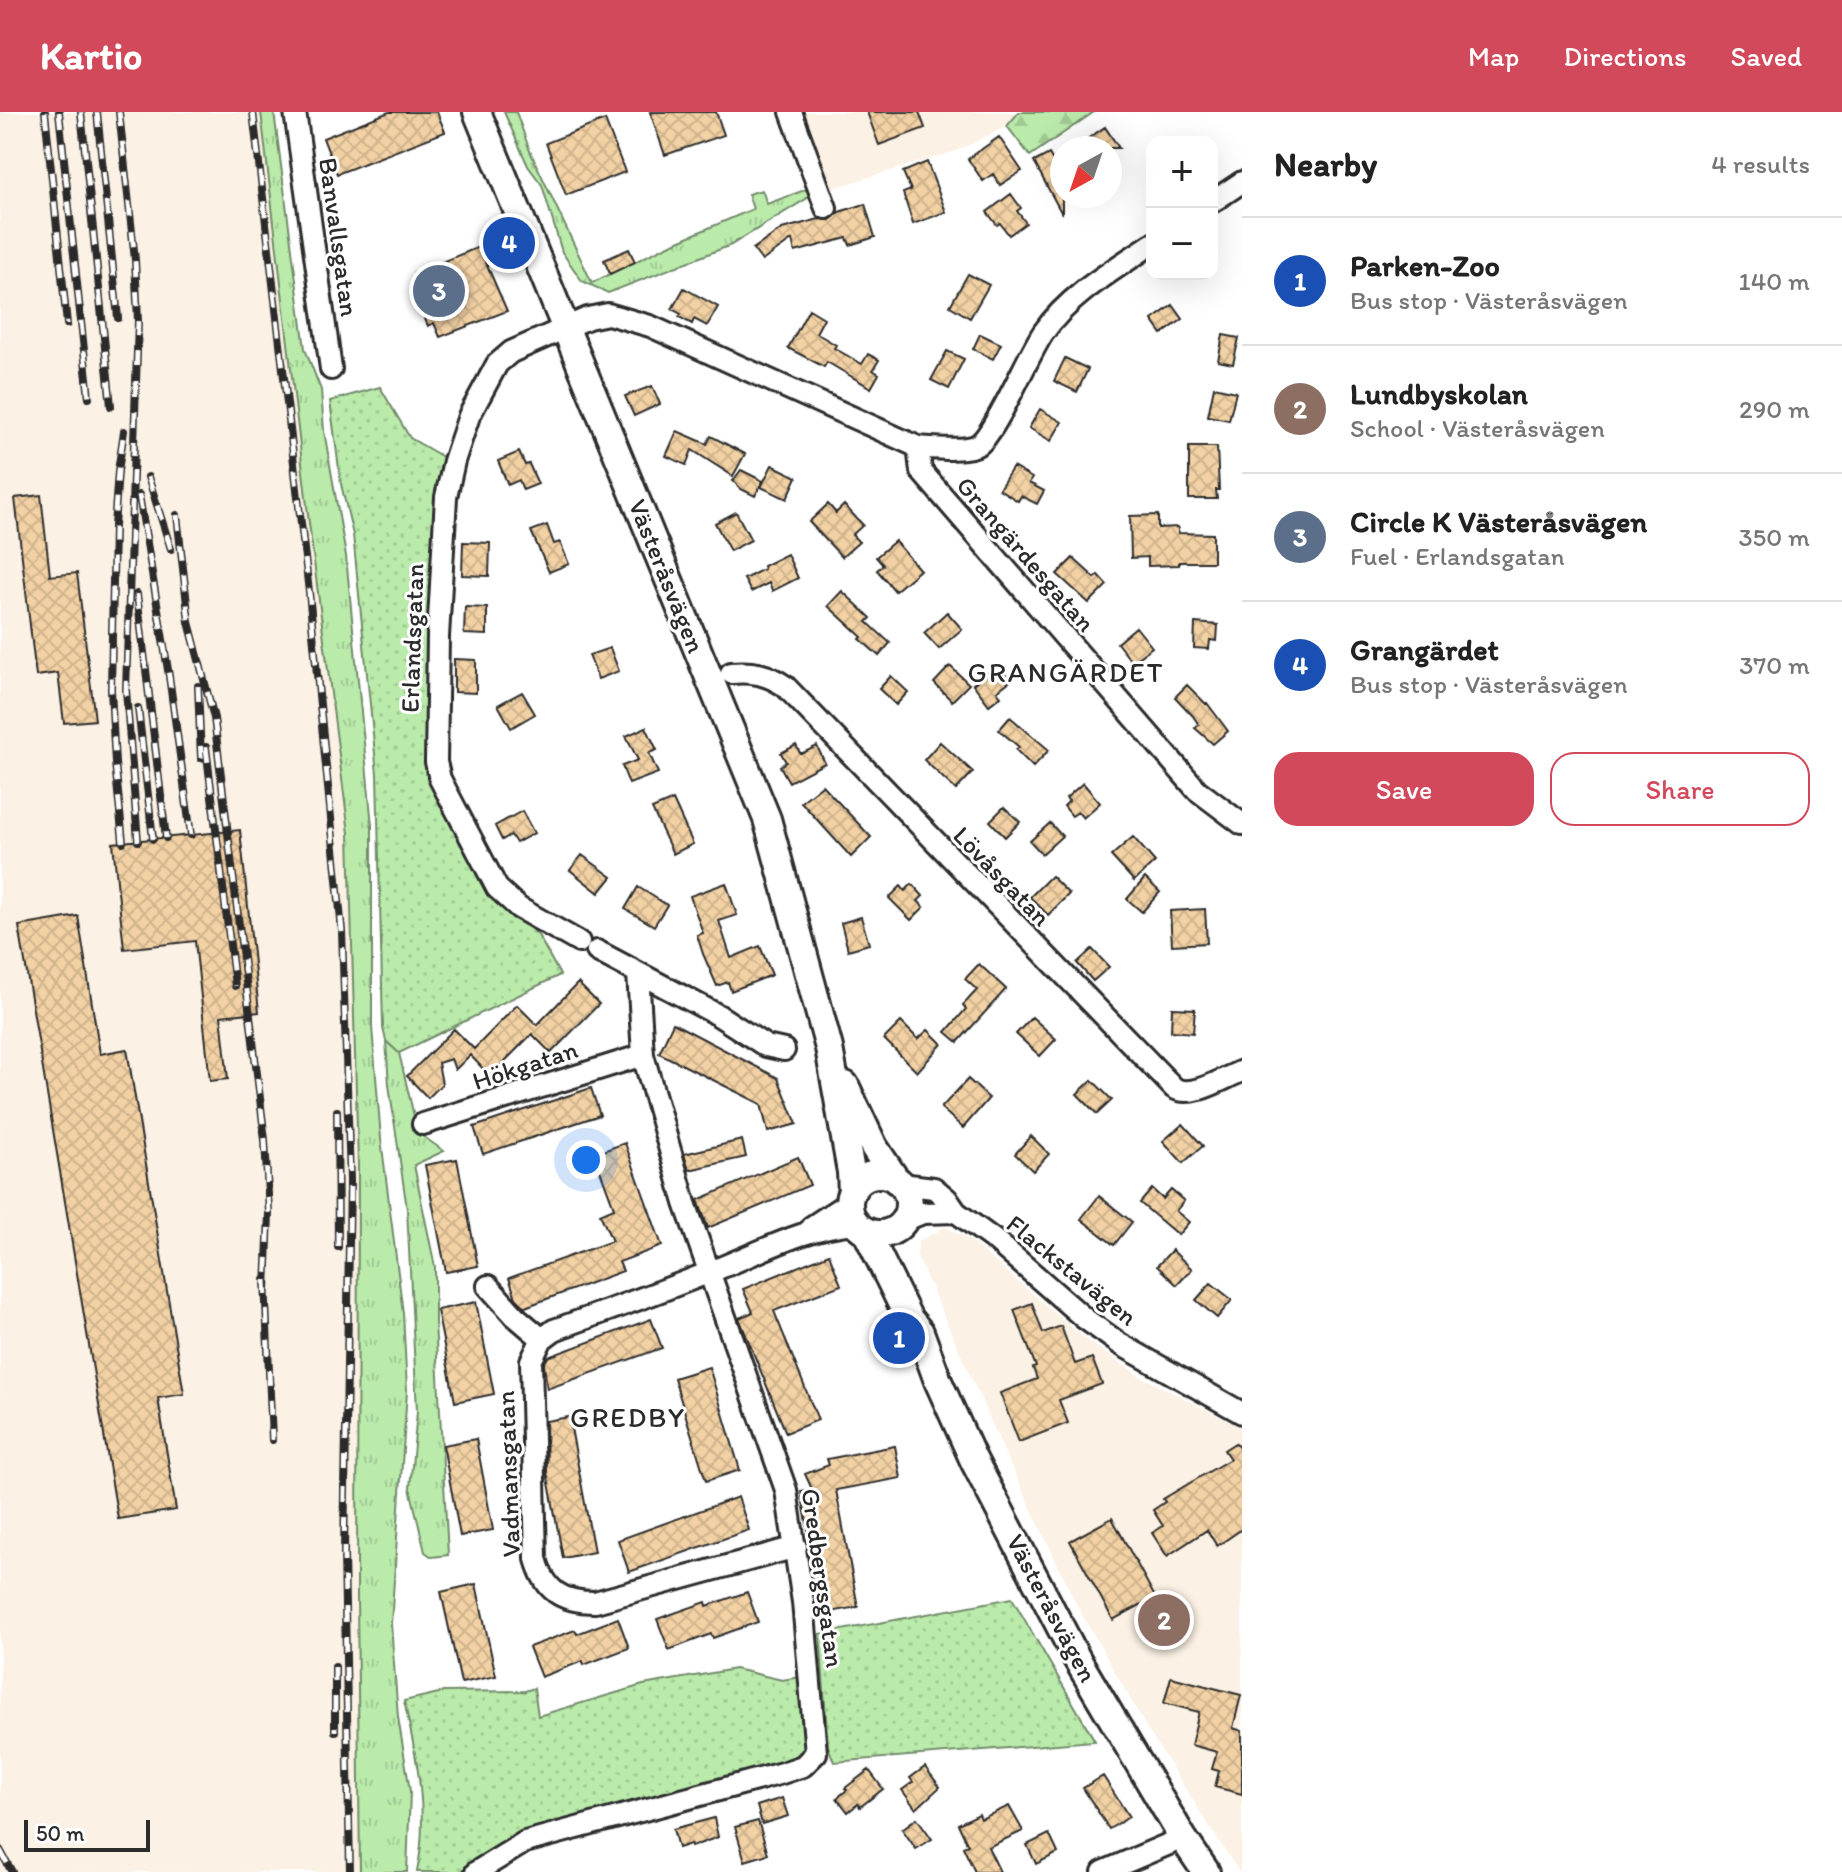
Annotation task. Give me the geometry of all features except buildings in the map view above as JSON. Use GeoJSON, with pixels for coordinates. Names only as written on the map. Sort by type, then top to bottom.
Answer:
{"type":"FeatureCollection","features":[{"type":"Feature","properties":{"kind":"street","name":"Banvallsgatan"},"geometry":{"type":"LineString","coordinates":[[295,112],[314,266],[331,369]]}},
{"type":"Feature","properties":{"kind":"street","name":"Västeråsvägen"},"geometry":{"type":"LineString","coordinates":[[477,112],[767,819],[829,1048],[855,1212],[909,1319],[920,1332],[974,1461],[1070,1645],[1206,1872]]}},
{"type":"Feature","properties":{"kind":"street"},"geometry":{"type":"LineString","coordinates":[[791,112],[826,208]]}},
{"type":"Feature","properties":{"kind":"street"},"geometry":{"type":"LineString","coordinates":[[1218,198],[1242,182]]}},
{"type":"Feature","properties":{"kind":"street"},"geometry":{"type":"LineString","coordinates":[[565,328],[608,314],[623,317],[650,326],[918,447],[966,448],[977,445],[989,430],[1043,331],[1095,283],[1146,248]]}},
{"type":"Feature","properties":{"kind":"street","name":"Erlandsgatan"},"geometry":{"type":"LineString","coordinates":[[565,328],[511,352],[497,364],[465,427],[446,497],[435,730],[440,779],[497,888],[519,908],[718,1015],[766,1046],[784,1050]]}},
{"type":"Feature","properties":{"kind":"street","name":"Grangärdesgatan"},"geometry":{"type":"LineString","coordinates":[[918,447],[921,471],[1027,596],[1197,790],[1242,824]]}},
{"type":"Feature","properties":{"kind":"street","name":"Lövåsgatan"},"geometry":{"type":"LineString","coordinates":[[731,673],[749,671],[770,676],[785,686],[1174,1088],[1180,1092],[1191,1091],[1242,1071]]}},
{"type":"Feature","properties":{"kind":"street","name":"Gredbergsgatan"},"geometry":{"type":"LineString","coordinates":[[476,1872],[525,1842],[782,1773],[803,1766],[816,1753],[796,1547],[786,1490],[685,1203],[643,1055],[638,973]]}},
{"type":"Feature","properties":{"kind":"street","name":"Västeråsvägen"},"geometry":{"type":"LineString","coordinates":[[829,1048],[859,1119],[898,1182]]}},
{"type":"Feature","properties":{"kind":"street","name":"Hökgatan"},"geometry":{"type":"LineString","coordinates":[[423,1124],[643,1055]]}},
{"type":"Feature","properties":{"kind":"street"},"geometry":{"type":"LineString","coordinates":[[855,1212],[858,1183],[871,1175],[885,1176],[898,1182],[908,1204],[901,1224]]}},
{"type":"Feature","properties":{"kind":"street","name":"Flackstavägen"},"geometry":{"type":"LineString","coordinates":[[898,1182],[934,1188],[956,1212],[997,1242],[1084,1318],[1120,1344],[1242,1413]]}},
{"type":"Feature","properties":{"kind":"street"},"geometry":{"type":"LineString","coordinates":[[488,1286],[515,1316],[542,1339],[554,1330],[710,1272],[801,1234],[824,1216],[855,1212],[884,1233],[923,1213],[956,1212]]}},
{"type":"Feature","properties":{"kind":"street","name":"Västeråsvägen"},"geometry":{"type":"LineString","coordinates":[[901,1224],[899,1257],[922,1313],[920,1332]]}},
{"type":"Feature","properties":{"kind":"street","name":"Vadmansgatan"},"geometry":{"type":"LineString","coordinates":[[542,1339],[530,1370],[536,1559],[541,1578],[564,1599],[595,1602],[796,1547]]}},
{"type":"Feature","properties":{"kind":"street"},"geometry":{"type":"LineString","coordinates":[[1103,1872],[1183,1838]]}},
{"type":"Feature","properties":{"kind":"shaded area"},"geometry":{"type":"Polygon","coordinates":[[[0,112],[261,112],[349,833],[358,1165],[360,1872],[0,1872],[0,112]]]}},
{"type":"Feature","properties":{"kind":"shaded area"},"geometry":{"type":"Polygon","coordinates":[[[804,112],[1019,112],[1007,126],[956,151],[830,189],[804,112]]]}},
{"type":"Feature","properties":{"kind":"shaded area"},"geometry":{"type":"Polygon","coordinates":[[[945,1227],[968,1239],[1085,1339],[1138,1375],[1242,1428],[1242,1872],[1239,1872],[1149,1732],[1077,1605],[1006,1455],[917,1256],[918,1242],[945,1227]]]}},
{"type":"Feature","properties":{"kind":"green space"},"geometry":{"type":"Polygon","coordinates":[[[261,112],[274,112],[305,349],[321,390],[324,431],[346,556],[372,826],[372,1027],[381,1139],[403,1313],[407,1391],[391,1624],[398,1717],[410,1791],[407,1872],[360,1872],[358,1165],[349,833],[261,112]]]}},
{"type":"Feature","properties":{"kind":"green space"},"geometry":{"type":"Polygon","coordinates":[[[504,112],[516,112],[530,151],[592,283],[753,209],[748,194],[762,190],[767,204],[813,187],[806,199],[731,245],[608,293],[582,281],[562,252],[542,185],[528,166],[504,112]]]}},
{"type":"Feature","properties":{"kind":"green space"},"geometry":{"type":"Polygon","coordinates":[[[1019,112],[1094,112],[1059,136],[1050,136],[1050,142],[1030,156],[1007,126],[1019,112]]]}},
{"type":"Feature","properties":{"kind":"green space"},"geometry":{"type":"Polygon","coordinates":[[[380,387],[410,438],[443,457],[436,512],[427,763],[450,824],[476,872],[502,905],[538,935],[560,975],[399,1053],[386,1041],[383,1028],[377,774],[353,535],[341,484],[330,401],[380,387]]]}},
{"type":"Feature","properties":{"kind":"green space"},"geometry":{"type":"Polygon","coordinates":[[[386,1041],[399,1053],[418,1133],[444,1151],[414,1165],[435,1267],[435,1322],[448,1555],[432,1557],[425,1552],[410,1488],[417,1411],[407,1209],[389,1085],[386,1041]]]}},
{"type":"Feature","properties":{"kind":"green space"},"geometry":{"type":"Polygon","coordinates":[[[1012,1598],[1095,1741],[834,1762],[828,1746],[820,1634],[1012,1598]]]}},
{"type":"Feature","properties":{"kind":"green space"},"geometry":{"type":"Polygon","coordinates":[[[735,1669],[782,1680],[801,1677],[806,1749],[792,1761],[719,1778],[539,1830],[508,1842],[460,1872],[417,1872],[422,1808],[404,1701],[443,1692],[525,1691],[534,1688],[538,1716],[643,1685],[735,1669]]]}},
{"type":"Feature","properties":{"kind":"railway"},"geometry":{"type":"LineString","coordinates":[[45,112],[67,324]]}},
{"type":"Feature","properties":{"kind":"railway"},"geometry":{"type":"LineString","coordinates":[[59,112],[89,398]]}},
{"type":"Feature","properties":{"kind":"railway"},"geometry":{"type":"LineString","coordinates":[[81,112],[111,406]]}},
{"type":"Feature","properties":{"kind":"railway"},"geometry":{"type":"LineString","coordinates":[[97,112],[118,318]]}},
{"type":"Feature","properties":{"kind":"railway"},"geometry":{"type":"LineString","coordinates":[[119,112],[135,260],[138,321],[126,690],[138,841]]}},
{"type":"Feature","properties":{"kind":"railway"},"geometry":{"type":"LineString","coordinates":[[253,112],[309,592],[342,931],[350,1180],[344,1553],[350,1872]]}},
{"type":"Feature","properties":{"kind":"railway"},"geometry":{"type":"LineString","coordinates":[[123,842],[111,690],[114,526],[124,431]]}},
{"type":"Feature","properties":{"kind":"railway"},"geometry":{"type":"LineString","coordinates":[[148,477],[171,549]]}},
{"type":"Feature","properties":{"kind":"railway"},"geometry":{"type":"LineString","coordinates":[[139,495],[191,835]]}},
{"type":"Feature","properties":{"kind":"railway"},"geometry":{"type":"LineString","coordinates":[[177,515],[189,622],[214,718],[265,1140],[269,1213],[266,1290]]}},
{"type":"Feature","properties":{"kind":"railway"},"geometry":{"type":"LineString","coordinates":[[137,594],[166,838]]}},
{"type":"Feature","properties":{"kind":"railway"},"geometry":{"type":"LineString","coordinates":[[198,686],[201,758]]}},
{"type":"Feature","properties":{"kind":"railway"},"geometry":{"type":"LineString","coordinates":[[138,708],[153,839]]}},
{"type":"Feature","properties":{"kind":"railway"},"geometry":{"type":"LineString","coordinates":[[206,747],[235,986]]}},
{"type":"Feature","properties":{"kind":"railway"},"geometry":{"type":"LineString","coordinates":[[337,1111],[338,1247]]}},
{"type":"Feature","properties":{"kind":"railway"},"geometry":{"type":"LineString","coordinates":[[265,1280],[272,1440]]}},
{"type":"Feature","properties":{"kind":"railway"},"geometry":{"type":"LineString","coordinates":[[335,1667],[335,1731]]}},
{"type":"Feature","properties":{"kind":"railway"},"geometry":{"type":"LineString","coordinates":[[0,1850],[12,1872]]}},
{"type":"Feature","properties":{"kind":"place","name":"Grangärdet"},"geometry":{"type":"Point","coordinates":[509,243]}},
{"type":"Feature","properties":{"kind":"place","name":"Circle K Västeråsvägen"},"geometry":{"type":"Point","coordinates":[439,291]}},
{"type":"Feature","properties":{"kind":"place","name":"Parken-Zoo"},"geometry":{"type":"Point","coordinates":[899,1338]}},
{"type":"Feature","properties":{"kind":"place","name":"Lundbyskolan"},"geometry":{"type":"Point","coordinates":[1164,1620]}},
{"type":"Feature","properties":{"kind":"district","name":"GRANGÄRDET"},"geometry":{"type":"Point","coordinates":[1066,672]}},
{"type":"Feature","properties":{"kind":"district","name":"GREDBY"},"geometry":{"type":"Point","coordinates":[628,1417]}}]}
